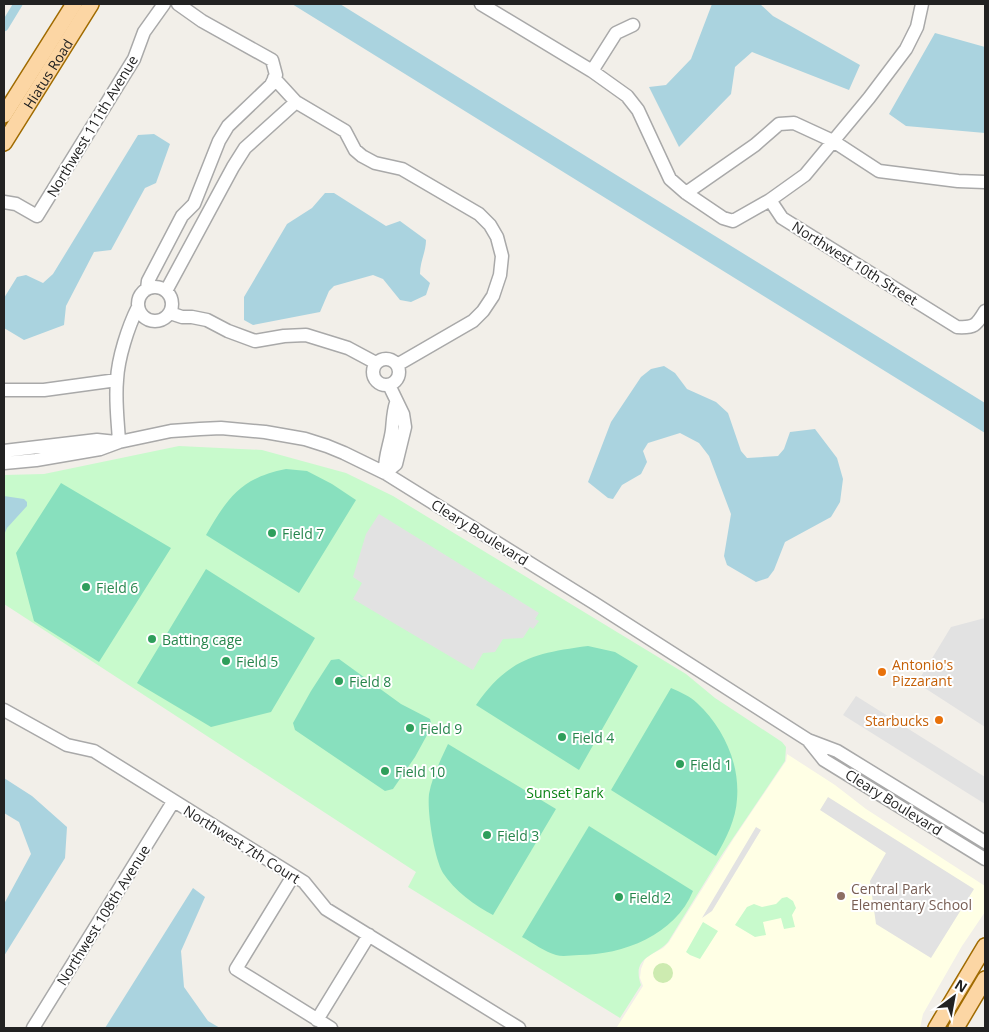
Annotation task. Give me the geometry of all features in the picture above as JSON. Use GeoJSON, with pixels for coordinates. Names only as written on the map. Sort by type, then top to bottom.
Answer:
{"type":"FeatureCollection","features":[{"type":"Feature","properties":{"kind":"main road","name":"Hiatus Road"},"geometry":{"type":"LineString","coordinates":[[4,115],[74,4]]}},
{"type":"Feature","properties":{"kind":"main road","name":"Hiatus Road"},"geometry":{"type":"LineString","coordinates":[[4,143],[91,4]]}},
{"type":"Feature","properties":{"kind":"main road"},"geometry":{"type":"LineString","coordinates":[[936,1028],[985,946]]}},
{"type":"Feature","properties":{"kind":"main road"},"geometry":{"type":"LineString","coordinates":[[956,1028],[985,979]]}},
{"type":"Feature","properties":{"kind":"street","name":"Northwest 111th Avenue"},"geometry":{"type":"LineString","coordinates":[[4,202],[16,204],[37,216],[134,60],[144,32],[164,4]]}},
{"type":"Feature","properties":{"kind":"street"},"geometry":{"type":"LineString","coordinates":[[147,289],[148,281],[179,220],[194,204],[219,141],[228,126],[271,85],[276,75],[272,60],[202,21],[178,4]]}},
{"type":"Feature","properties":{"kind":"street"},"geometry":{"type":"LineString","coordinates":[[481,4],[501,9],[627,96],[638,110],[670,179],[686,193],[723,218],[733,221],[770,200],[805,175],[869,98],[906,49],[917,27],[922,4]]}},
{"type":"Feature","properties":{"kind":"street"},"geometry":{"type":"LineString","coordinates":[[592,71],[616,33],[633,25]]}},
{"type":"Feature","properties":{"kind":"street"},"geometry":{"type":"LineString","coordinates":[[274,78],[296,102],[345,131],[355,150],[362,156],[375,163],[402,169],[479,214],[497,237],[502,256],[500,275],[493,296],[483,311],[473,321],[398,365]]}},
{"type":"Feature","properties":{"kind":"street"},"geometry":{"type":"LineString","coordinates":[[166,291],[233,166],[245,148],[296,102]]}},
{"type":"Feature","properties":{"kind":"street"},"geometry":{"type":"LineString","coordinates":[[686,193],[754,145],[779,124],[794,123],[833,141],[879,172],[958,181],[985,182]]}},
{"type":"Feature","properties":{"kind":"street","name":"Northwest 10th Street"},"geometry":{"type":"LineString","coordinates":[[770,200],[782,218],[957,327],[969,328],[977,324],[985,311]]}},
{"type":"Feature","properties":{"kind":"street"},"geometry":{"type":"LineString","coordinates":[[119,442],[116,380],[140,296],[147,289],[157,287],[166,291],[172,301],[170,313],[162,320],[152,321],[143,316],[138,307]]}},
{"type":"Feature","properties":{"kind":"street"},"geometry":{"type":"LineString","coordinates":[[170,313],[182,317],[206,320],[228,331],[256,341],[284,336],[306,335],[348,348],[376,364]]}},
{"type":"Feature","properties":{"kind":"street"},"geometry":{"type":"LineString","coordinates":[[384,359],[389,359],[398,365],[398,378],[394,383],[389,385],[380,384],[376,380],[373,371],[376,364],[384,359]]}},
{"type":"Feature","properties":{"kind":"street"},"geometry":{"type":"LineString","coordinates":[[4,390],[44,390],[116,380]]}},
{"type":"Feature","properties":{"kind":"street"},"geometry":{"type":"LineString","coordinates":[[385,473],[396,464],[404,428],[403,414],[396,403],[389,385]]}},
{"type":"Feature","properties":{"kind":"street","name":"Cleary Boulevard"},"geometry":{"type":"LineString","coordinates":[[4,463],[36,460],[100,449],[119,442],[171,431],[200,429],[221,428],[265,432],[304,439],[327,446],[385,473],[594,603],[808,740],[837,751],[985,842]]}},
{"type":"Feature","properties":{"kind":"street","name":"Cleary Boulevard"},"geometry":{"type":"LineString","coordinates":[[4,451],[97,440],[119,442]]}},
{"type":"Feature","properties":{"kind":"street","name":"Northwest 7th Court"},"geometry":{"type":"LineString","coordinates":[[4,710],[67,745],[94,752],[304,882],[326,909],[518,1028]]}},
{"type":"Feature","properties":{"kind":"street","name":"Cleary Boulevard"},"geometry":{"type":"LineString","coordinates":[[808,740],[824,760],[985,859]]}},
{"type":"Feature","properties":{"kind":"street","name":"Northwest 108th Avenue"},"geometry":{"type":"LineString","coordinates":[[33,1028],[174,802]]}},
{"type":"Feature","properties":{"kind":"street"},"geometry":{"type":"LineString","coordinates":[[293,876],[236,969],[331,1028]]}},
{"type":"Feature","properties":{"kind":"street"},"geometry":{"type":"LineString","coordinates":[[317,1020],[369,935]]}},
{"type":"Feature","properties":{"kind":"shaded area"},"geometry":{"type":"Polygon","coordinates":[[[379,514],[539,613],[535,619],[539,621],[533,629],[530,627],[523,638],[503,639],[495,652],[483,653],[473,670],[353,599],[362,583],[353,577],[366,534],[379,514]]]}},
{"type":"Feature","properties":{"kind":"shaded area"},"geometry":{"type":"Polygon","coordinates":[[[985,618],[985,727],[917,683],[951,627],[985,618]]]}},
{"type":"Feature","properties":{"kind":"shaded area"},"geometry":{"type":"Polygon","coordinates":[[[856,696],[985,777],[985,804],[843,715],[856,696]]]}},
{"type":"Feature","properties":{"kind":"shaded area","name":"Central Park Elementary School"},"geometry":{"type":"Polygon","coordinates":[[[787,754],[835,785],[866,809],[985,886],[985,912],[962,946],[923,1014],[920,1028],[617,1027],[643,986],[640,978],[645,959],[669,942],[734,838],[786,761],[787,754]]]}},
{"type":"Feature","properties":{"kind":"shaded area"},"geometry":{"type":"Polygon","coordinates":[[[828,797],[974,889],[931,958],[876,924],[870,881],[886,853],[820,810],[828,797]]]}},
{"type":"Feature","properties":{"kind":"shaded area"},"geometry":{"type":"Polygon","coordinates":[[[756,827],[761,830],[712,911],[702,918],[756,827]]]}},
{"type":"Feature","properties":{"kind":"green space","name":"Sunset Park"},"geometry":{"type":"Polygon","coordinates":[[[179,446],[262,450],[346,473],[393,496],[686,674],[715,698],[782,742],[786,747],[785,761],[721,856],[668,942],[642,963],[639,968],[641,985],[620,1018],[408,887],[416,872],[4,604],[4,475],[44,474],[179,446]]]}},
{"type":"Feature","properties":{"kind":"green space","name":"Field 7"},"geometry":{"type":"Polygon","coordinates":[[[286,469],[307,471],[332,484],[356,500],[299,593],[206,535],[221,510],[237,491],[258,478],[286,469]]]}},
{"type":"Feature","properties":{"kind":"green space","name":"Field 6"},"geometry":{"type":"Polygon","coordinates":[[[61,483],[171,548],[99,662],[34,621],[16,553],[61,483]]]}},
{"type":"Feature","properties":{"kind":"green space","name":"Field 5"},"geometry":{"type":"Polygon","coordinates":[[[206,569],[315,638],[271,712],[211,727],[137,683],[206,569]]]}},
{"type":"Feature","properties":{"kind":"green space","name":"Field 4"},"geometry":{"type":"Polygon","coordinates":[[[588,646],[615,652],[638,666],[579,770],[476,705],[500,677],[524,661],[553,652],[588,646]]]}},
{"type":"Feature","properties":{"kind":"green space"},"geometry":{"type":"Polygon","coordinates":[[[339,659],[401,704],[430,719],[432,726],[415,757],[393,789],[385,791],[295,730],[293,723],[311,691],[331,660],[339,659]]]}},
{"type":"Feature","properties":{"kind":"green space","name":"Field 1"},"geometry":{"type":"Polygon","coordinates":[[[671,688],[691,698],[715,723],[733,759],[737,786],[735,814],[730,829],[716,856],[611,790],[671,688]]]}},
{"type":"Feature","properties":{"kind":"green space","name":"Field 3"},"geometry":{"type":"Polygon","coordinates":[[[448,744],[556,809],[493,915],[472,902],[453,885],[443,873],[434,846],[430,823],[429,794],[434,775],[448,744]]]}},
{"type":"Feature","properties":{"kind":"green space","name":"Field 2"},"geometry":{"type":"Polygon","coordinates":[[[589,826],[693,891],[685,906],[674,920],[646,940],[613,951],[596,954],[556,955],[543,950],[522,937],[589,826]]]}},
{"type":"Feature","properties":{"kind":"green space"},"geometry":{"type":"Polygon","coordinates":[[[787,897],[793,901],[796,908],[792,915],[795,927],[784,929],[781,918],[763,922],[766,935],[755,937],[735,925],[747,907],[754,904],[762,907],[776,904],[782,898],[787,897]]]}},
{"type":"Feature","properties":{"kind":"green space"},"geometry":{"type":"Polygon","coordinates":[[[703,922],[718,931],[700,959],[686,952],[703,922]]]}},
{"type":"Feature","properties":{"kind":"green space"},"geometry":{"type":"Polygon","coordinates":[[[663,963],[670,966],[673,973],[670,980],[663,983],[656,980],[653,973],[656,966],[663,963]]]}},
{"type":"Feature","properties":{"kind":"water"},"geometry":{"type":"Polygon","coordinates":[[[292,4],[340,4],[985,403],[985,433],[292,4]]]}},
{"type":"Feature","properties":{"kind":"water"},"geometry":{"type":"Polygon","coordinates":[[[712,4],[760,4],[773,16],[860,65],[849,90],[752,52],[735,67],[731,94],[679,147],[649,87],[666,85],[691,59],[712,4]]]}},
{"type":"Feature","properties":{"kind":"water"},"geometry":{"type":"Polygon","coordinates":[[[935,33],[985,47],[985,133],[906,126],[889,114],[935,33]]]}},
{"type":"Feature","properties":{"kind":"water"},"geometry":{"type":"Polygon","coordinates":[[[154,134],[170,144],[156,183],[145,188],[111,250],[94,252],[66,306],[64,325],[24,340],[4,328],[4,298],[17,277],[26,275],[43,283],[53,274],[138,135],[154,134]]]}},
{"type":"Feature","properties":{"kind":"water"},"geometry":{"type":"Polygon","coordinates":[[[325,193],[334,193],[386,226],[400,221],[426,240],[420,274],[430,283],[426,295],[411,302],[400,300],[383,279],[373,275],[334,286],[329,291],[320,312],[253,325],[244,320],[244,297],[287,224],[312,208],[325,193]]]}},
{"type":"Feature","properties":{"kind":"water"},"geometry":{"type":"Polygon","coordinates":[[[664,366],[675,373],[687,389],[716,402],[728,413],[741,451],[747,458],[778,456],[784,449],[790,432],[815,429],[837,458],[843,479],[840,502],[831,517],[785,542],[774,570],[768,578],[756,582],[727,565],[724,556],[731,514],[709,456],[699,443],[680,433],[648,443],[643,451],[647,462],[641,474],[622,485],[613,499],[608,498],[588,482],[611,422],[641,377],[651,369],[664,366]]]}},
{"type":"Feature","properties":{"kind":"water"},"geometry":{"type":"Polygon","coordinates":[[[4,496],[24,499],[27,502],[27,506],[7,528],[4,535],[4,496]]]}},
{"type":"Feature","properties":{"kind":"water"},"geometry":{"type":"Polygon","coordinates":[[[4,778],[32,796],[67,827],[65,858],[4,956],[4,904],[31,854],[19,822],[4,813],[4,778]]]}},
{"type":"Feature","properties":{"kind":"water"},"geometry":{"type":"Polygon","coordinates":[[[193,888],[205,897],[181,951],[184,987],[208,1021],[220,1028],[105,1028],[193,888]]]}},
{"type":"Feature","properties":{"kind":"waterway"},"geometry":{"type":"LineString","coordinates":[[4,27],[18,4]]}},
{"type":"Feature","properties":{"kind":"place","name":"Field 7"},"geometry":{"type":"Point","coordinates":[272,533]}},
{"type":"Feature","properties":{"kind":"place","name":"Field 6"},"geometry":{"type":"Point","coordinates":[86,587]}},
{"type":"Feature","properties":{"kind":"place","name":"Batting cage"},"geometry":{"type":"Point","coordinates":[152,639]}},
{"type":"Feature","properties":{"kind":"place","name":"Field 5"},"geometry":{"type":"Point","coordinates":[226,661]}},
{"type":"Feature","properties":{"kind":"place","name":"Antonio's Pizzarant"},"geometry":{"type":"Point","coordinates":[882,672]}},
{"type":"Feature","properties":{"kind":"place","name":"Field 8"},"geometry":{"type":"Point","coordinates":[339,681]}},
{"type":"Feature","properties":{"kind":"place","name":"Starbucks"},"geometry":{"type":"Point","coordinates":[939,720]}},
{"type":"Feature","properties":{"kind":"place","name":"Field 9"},"geometry":{"type":"Point","coordinates":[410,728]}},
{"type":"Feature","properties":{"kind":"place","name":"Field 4"},"geometry":{"type":"Point","coordinates":[562,737]}},
{"type":"Feature","properties":{"kind":"place","name":"Field 1"},"geometry":{"type":"Point","coordinates":[680,764]}},
{"type":"Feature","properties":{"kind":"place","name":"Field 10"},"geometry":{"type":"Point","coordinates":[385,771]}},
{"type":"Feature","properties":{"kind":"place","name":"Field 3"},"geometry":{"type":"Point","coordinates":[487,835]}},
{"type":"Feature","properties":{"kind":"place","name":"Central Park Elementary School"},"geometry":{"type":"Point","coordinates":[841,896]}},
{"type":"Feature","properties":{"kind":"place","name":"Field 2"},"geometry":{"type":"Point","coordinates":[619,897]}}]}
